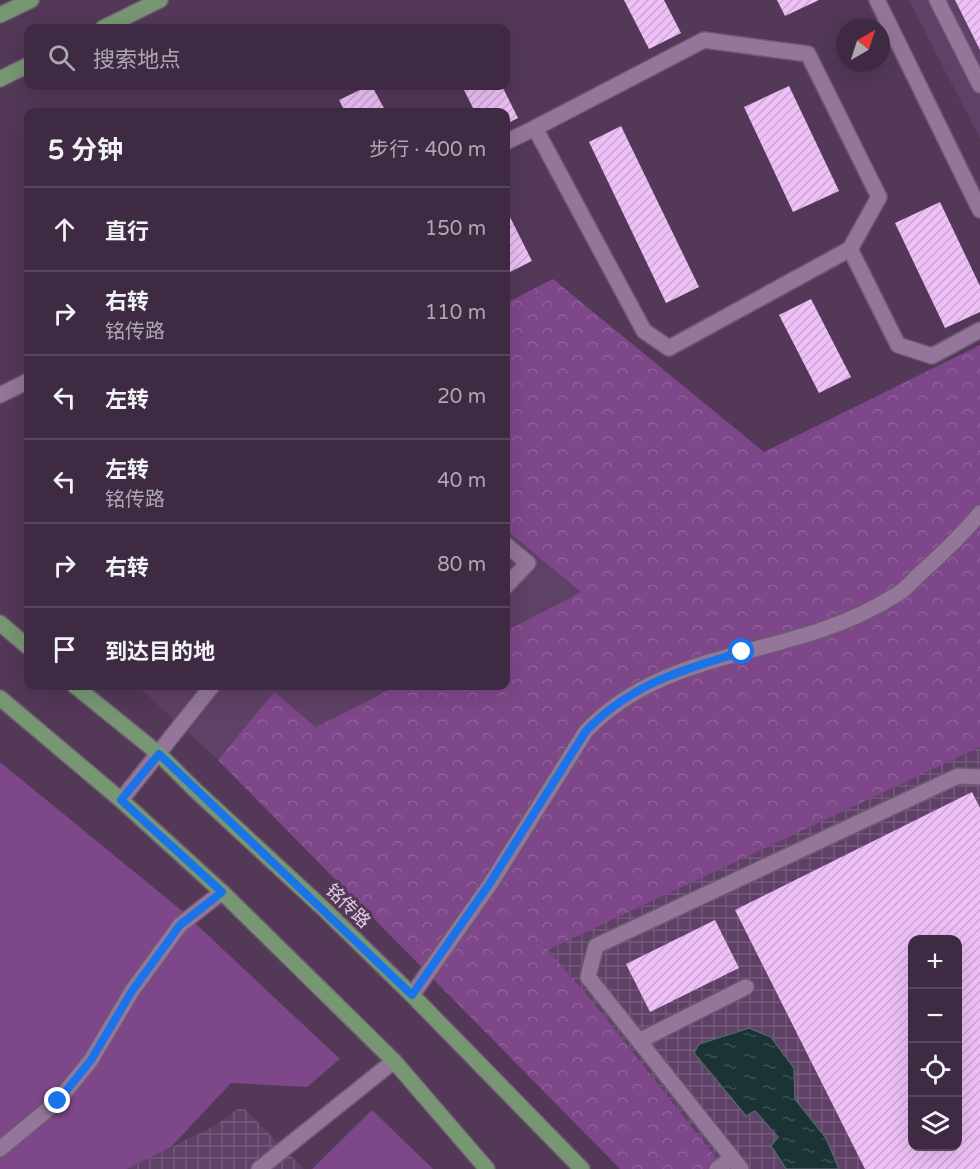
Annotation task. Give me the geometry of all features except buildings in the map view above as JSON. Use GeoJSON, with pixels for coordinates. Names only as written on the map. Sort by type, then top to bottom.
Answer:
{"type":"FeatureCollection","features":[{"type":"Feature","properties":{"kind":"main road"},"geometry":{"type":"LineString","coordinates":[[0,15],[31,0]]}},
{"type":"Feature","properties":{"kind":"main road"},"geometry":{"type":"LineString","coordinates":[[111,24],[160,0]]}},
{"type":"Feature","properties":{"kind":"main road"},"geometry":{"type":"LineString","coordinates":[[0,79],[24,67]]}},
{"type":"Feature","properties":{"kind":"main road"},"geometry":{"type":"LineString","coordinates":[[0,624],[24,644]]}},
{"type":"Feature","properties":{"kind":"main road","name":"铭传路"},"geometry":{"type":"LineString","coordinates":[[80,690],[159,754],[412,995],[582,1169]]}},
{"type":"Feature","properties":{"kind":"main road"},"geometry":{"type":"LineString","coordinates":[[0,698],[121,800],[222,892],[394,1061],[487,1169]]}},
{"type":"Feature","properties":{"kind":"lane"},"geometry":{"type":"LineString","coordinates":[[877,0],[980,210]]}},
{"type":"Feature","properties":{"kind":"lane"},"geometry":{"type":"LineString","coordinates":[[938,0],[980,85]]}},
{"type":"Feature","properties":{"kind":"lane"},"geometry":{"type":"LineString","coordinates":[[510,140],[704,40],[808,54],[879,198],[850,249],[669,348],[644,331],[535,128]]}},
{"type":"Feature","properties":{"kind":"lane"},"geometry":{"type":"LineString","coordinates":[[850,249],[898,345],[932,356],[980,330]]}},
{"type":"Feature","properties":{"kind":"lane"},"geometry":{"type":"LineString","coordinates":[[0,395],[24,383]]}},
{"type":"Feature","properties":{"kind":"lane"},"geometry":{"type":"LineString","coordinates":[[412,995],[490,883],[586,731],[599,717],[621,700],[648,684],[742,652],[822,630],[862,614],[900,592],[943,553],[980,513]]}},
{"type":"Feature","properties":{"kind":"lane"},"geometry":{"type":"LineString","coordinates":[[510,548],[528,563],[510,582]]}},
{"type":"Feature","properties":{"kind":"lane"},"geometry":{"type":"LineString","coordinates":[[121,800],[209,690]]}},
{"type":"Feature","properties":{"kind":"lane"},"geometry":{"type":"LineString","coordinates":[[717,1169],[736,1163],[588,977],[596,946],[958,776],[980,777]]}},
{"type":"Feature","properties":{"kind":"lane"},"geometry":{"type":"LineString","coordinates":[[0,1149],[58,1101],[91,1060],[132,991],[180,925],[222,892]]}},
{"type":"Feature","properties":{"kind":"lane"},"geometry":{"type":"LineString","coordinates":[[639,1041],[746,987]]}},
{"type":"Feature","properties":{"kind":"lane"},"geometry":{"type":"LineString","coordinates":[[263,1168],[394,1061]]}},
{"type":"Feature","properties":{"kind":"shaded area"},"geometry":{"type":"Polygon","coordinates":[[[909,0],[980,0],[980,139],[909,0]]]}},
{"type":"Feature","properties":{"kind":"shaded area"},"geometry":{"type":"Polygon","coordinates":[[[510,533],[582,592],[510,629],[510,533]]]}},
{"type":"Feature","properties":{"kind":"shaded area"},"geometry":{"type":"Polygon","coordinates":[[[141,690],[389,690],[316,727],[274,692],[218,760],[141,690]]]}},
{"type":"Feature","properties":{"kind":"shaded area"},"geometry":{"type":"Polygon","coordinates":[[[980,747],[980,1169],[725,1169],[593,1002],[548,950],[980,747]]]}},
{"type":"Feature","properties":{"kind":"shaded area"},"geometry":{"type":"Polygon","coordinates":[[[238,1109],[245,1109],[304,1169],[127,1169],[216,1125],[238,1109]]]}},
{"type":"Feature","properties":{"kind":"green space"},"geometry":{"type":"Polygon","coordinates":[[[553,279],[764,452],[980,345],[980,747],[548,950],[593,1002],[725,1169],[620,1169],[218,760],[274,692],[316,727],[389,690],[510,690],[510,629],[581,592],[510,533],[510,301],[553,279]]]}},
{"type":"Feature","properties":{"kind":"green space"},"geometry":{"type":"Polygon","coordinates":[[[0,762],[181,910],[340,1059],[307,1087],[231,1083],[171,1147],[127,1169],[0,1169],[0,762]]]}},
{"type":"Feature","properties":{"kind":"green space"},"geometry":{"type":"Polygon","coordinates":[[[372,1110],[433,1169],[312,1169],[372,1110]]]}},
{"type":"Feature","properties":{"kind":"water"},"geometry":{"type":"Polygon","coordinates":[[[749,1028],[771,1037],[794,1068],[795,1099],[826,1138],[839,1169],[786,1169],[771,1146],[778,1137],[755,1111],[746,1116],[694,1053],[699,1044],[749,1028]]]}},
{"type":"Feature","properties":{"kind":"route"},"geometry":{"type":"LineString","coordinates":[[58,1101],[91,1060],[132,991],[180,925],[222,892],[121,800],[159,754],[412,995],[490,883],[586,731],[599,717],[621,700],[648,684],[697,665],[742,652]]}}]}
